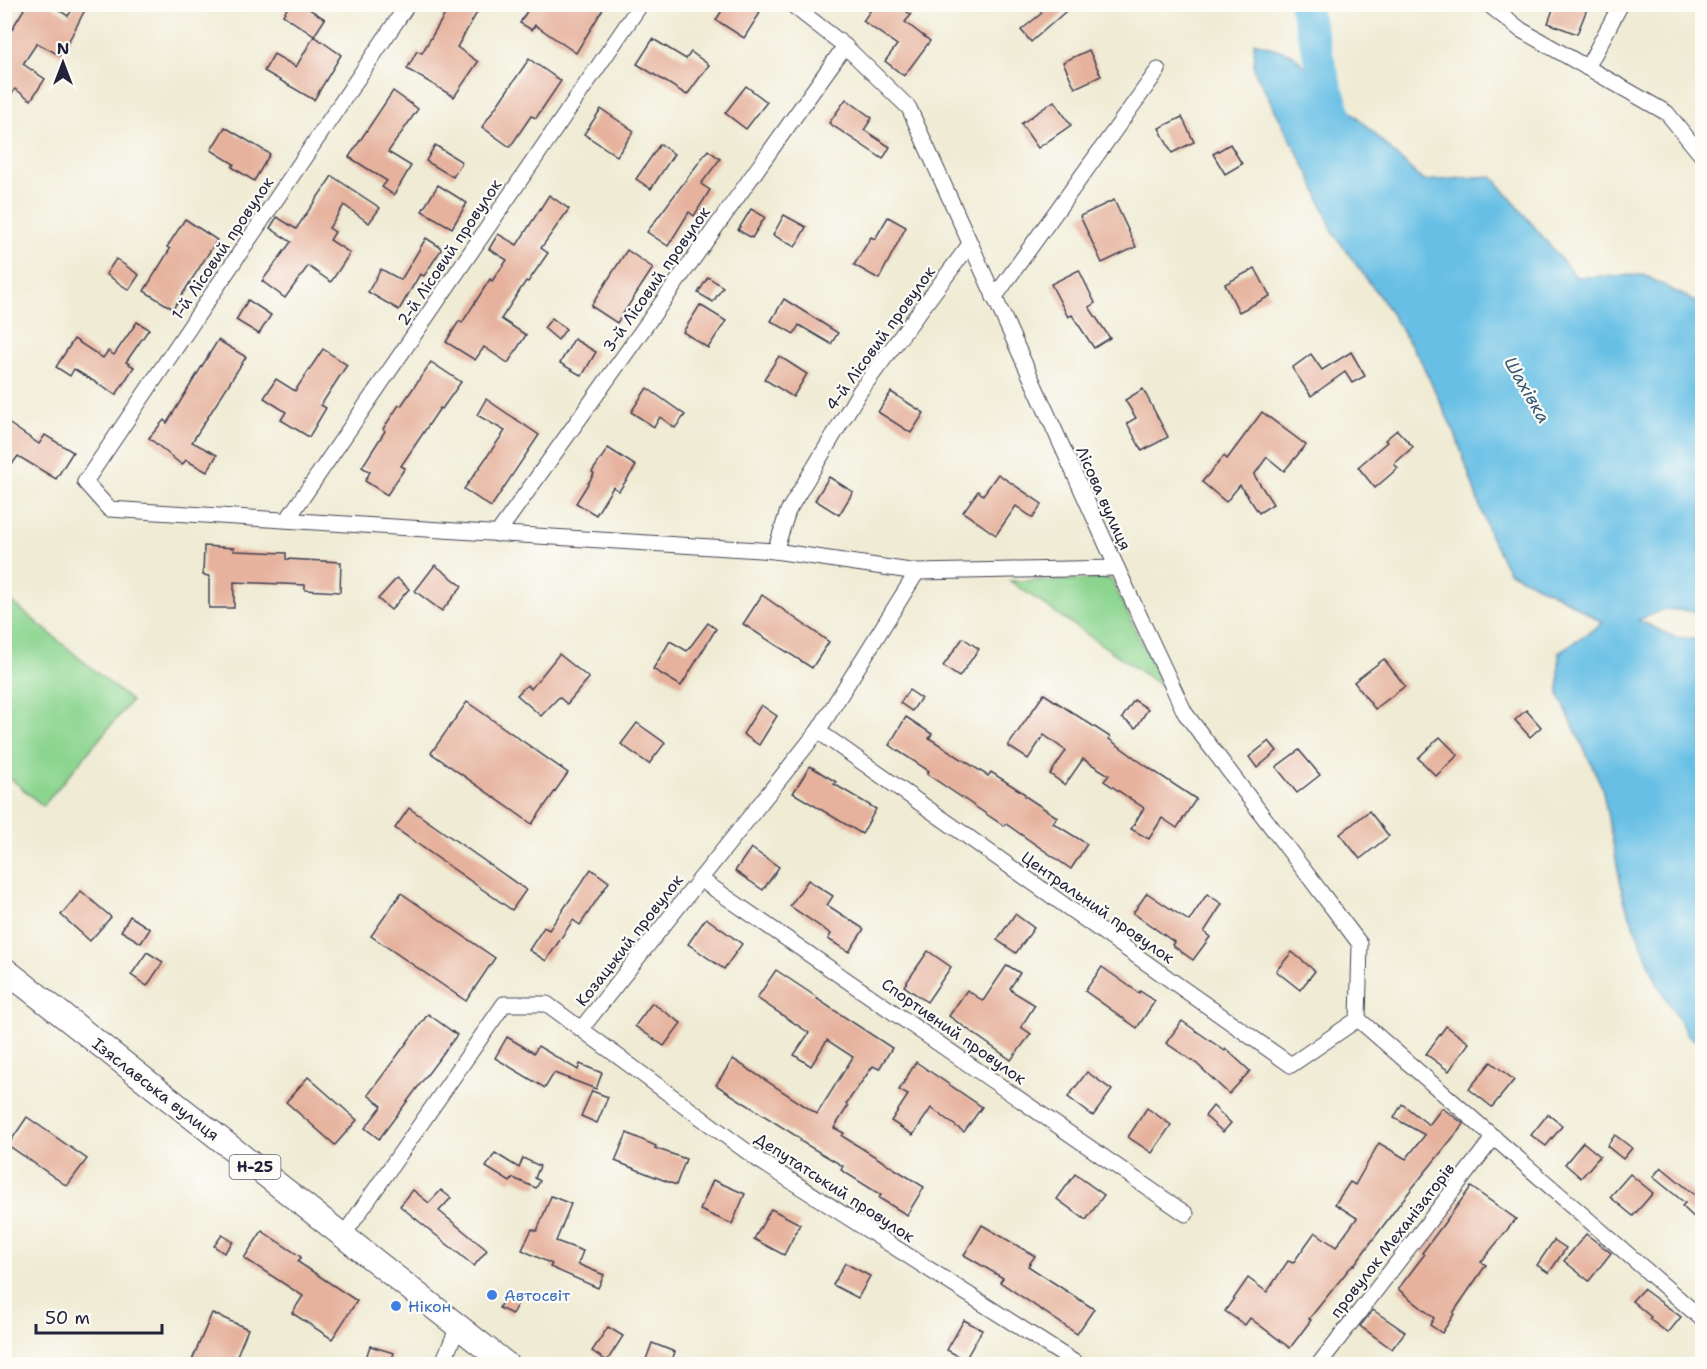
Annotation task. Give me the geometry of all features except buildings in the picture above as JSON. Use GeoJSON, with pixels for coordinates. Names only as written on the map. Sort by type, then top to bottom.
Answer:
{"type":"FeatureCollection","features":[{"type":"Feature","properties":{"kind":"main road","name":"Ізяславська вулиця"},"geometry":{"type":"LineString","coordinates":[[4,969],[506,1365]]}},
{"type":"Feature","properties":{"kind":"street","name":"1-й Лісовий провулок"},"geometry":{"type":"LineString","coordinates":[[287,520],[109,509],[86,482],[408,4]]}},
{"type":"Feature","properties":{"kind":"street","name":"2-й Лісовий провулок"},"geometry":{"type":"LineString","coordinates":[[287,520],[641,4]]}},
{"type":"Feature","properties":{"kind":"street","name":"Лісова вулиця"},"geometry":{"type":"LineString","coordinates":[[791,4],[845,46],[909,108],[1185,713],[1360,944],[1358,1018]]}},
{"type":"Feature","properties":{"kind":"street"},"geometry":{"type":"LineString","coordinates":[[1488,4],[1521,30],[1667,113],[1702,156]]}},
{"type":"Feature","properties":{"kind":"street"},"geometry":{"type":"LineString","coordinates":[[1587,68],[1621,4]]}},
{"type":"Feature","properties":{"kind":"street","name":"3-й Лісовий провулок"},"geometry":{"type":"LineString","coordinates":[[497,534],[845,46]]}},
{"type":"Feature","properties":{"kind":"street"},"geometry":{"type":"LineString","coordinates":[[994,298],[1158,70]]}},
{"type":"Feature","properties":{"kind":"street","name":"4-й Лісовий провулок"},"geometry":{"type":"LineString","coordinates":[[775,551],[788,511],[860,391],[970,244]]}},
{"type":"Feature","properties":{"kind":"street"},"geometry":{"type":"LineString","coordinates":[[287,520],[775,551],[917,572],[1117,568]]}},
{"type":"Feature","properties":{"kind":"street","name":"Козацький провулок"},"geometry":{"type":"LineString","coordinates":[[343,1236],[504,1004],[547,1004],[581,1029],[818,730],[917,572]]}},
{"type":"Feature","properties":{"kind":"street","name":"Центральний провулок"},"geometry":{"type":"LineString","coordinates":[[818,730],[1291,1065],[1358,1018]]}},
{"type":"Feature","properties":{"kind":"street","name":"Спортивний провулок"},"geometry":{"type":"LineString","coordinates":[[700,879],[1186,1214]]}},
{"type":"Feature","properties":{"kind":"street"},"geometry":{"type":"LineString","coordinates":[[1358,1018],[1702,1319]]}},
{"type":"Feature","properties":{"kind":"street","name":"Депутатський провулок"},"geometry":{"type":"LineString","coordinates":[[581,1029],[757,1159],[1077,1365]]}},
{"type":"Feature","properties":{"kind":"street","name":"провулок Механізаторів"},"geometry":{"type":"LineString","coordinates":[[1319,1365],[1494,1137]]}},
{"type":"Feature","properties":{"kind":"street"},"geometry":{"type":"LineString","coordinates":[[442,1365],[458,1327]]}},
{"type":"Feature","properties":{"kind":"green space"},"geometry":{"type":"Polygon","coordinates":[[[1111,579],[1163,687],[1010,581],[1111,579]]]}},
{"type":"Feature","properties":{"kind":"green space"},"geometry":{"type":"Polygon","coordinates":[[[5,596],[131,701],[43,806],[5,774],[5,596]]]}},
{"type":"Feature","properties":{"kind":"water"},"geometry":{"type":"Polygon","coordinates":[[[1254,42],[1292,54],[1423,181],[1492,176],[1576,277],[1644,275],[1702,305],[1702,612],[1665,609],[1638,620],[1674,637],[1702,640],[1702,1046],[1687,1034],[1657,983],[1624,900],[1602,787],[1559,695],[1559,652],[1603,623],[1559,596],[1509,572],[1490,536],[1456,436],[1421,361],[1385,304],[1334,234],[1310,176],[1254,70],[1254,42]]]}},
{"type":"Feature","properties":{"kind":"waterway","name":"Шахівка"},"geometry":{"type":"LineString","coordinates":[[1304,4],[1327,87],[1341,125]]}},
{"type":"Feature","properties":{"kind":"place","name":"Автосвіт"},"geometry":{"type":"Point","coordinates":[492,1295]}},
{"type":"Feature","properties":{"kind":"place","name":"Нікон"},"geometry":{"type":"Point","coordinates":[396,1306]}}]}
